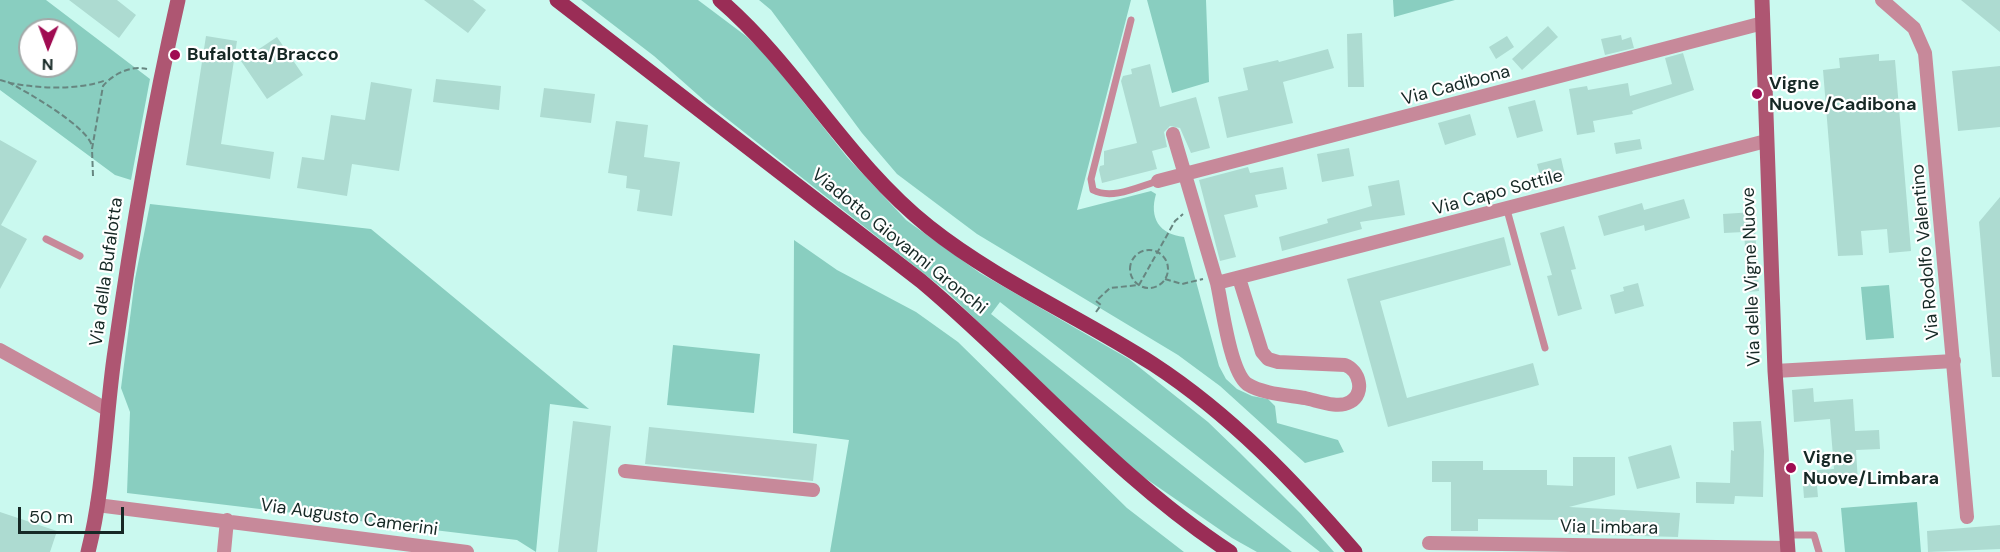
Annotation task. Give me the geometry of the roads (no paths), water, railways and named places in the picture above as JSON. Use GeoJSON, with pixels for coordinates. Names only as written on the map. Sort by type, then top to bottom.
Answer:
{"type":"FeatureCollection","features":[{"type":"Feature","properties":{"kind":"main road","name":"Viadotto Giovanni Gronchi"},"geometry":{"type":"LineString","coordinates":[[557,0],[916,276],[966,319],[1142,488],[1230,552]]}},
{"type":"Feature","properties":{"kind":"main road"},"geometry":{"type":"LineString","coordinates":[[562,0],[586,22]]}},
{"type":"Feature","properties":{"kind":"main road","name":"Viadotto Giovanni Gronchi"},"geometry":{"type":"LineString","coordinates":[[720,0],[761,39],[859,158],[914,215],[985,266],[1162,370],[1206,403],[1254,444],[1315,506],[1355,552]]}},
{"type":"Feature","properties":{"kind":"main road"},"geometry":{"type":"LineString","coordinates":[[1315,506],[1350,552]]}},
{"type":"Feature","properties":{"kind":"street","name":"Via della Bufalotta"},"geometry":{"type":"LineString","coordinates":[[88,552],[97,505],[132,233],[178,0]]}},
{"type":"Feature","properties":{"kind":"street","name":"Via delle Vigne Nuove"},"geometry":{"type":"LineString","coordinates":[[1762,0],[1775,371],[1788,545]]}},
{"type":"Feature","properties":{"kind":"street","name":"Via Rodolfo Valentino"},"geometry":{"type":"LineString","coordinates":[[1882,0],[1914,28],[1925,53],[1967,517]]}},
{"type":"Feature","properties":{"kind":"street","name":"Via Cadibona"},"geometry":{"type":"LineString","coordinates":[[1158,181],[1763,24]]}},
{"type":"Feature","properties":{"kind":"street"},"geometry":{"type":"LineString","coordinates":[[1173,134],[1216,280],[1236,364],[1245,382],[1262,390],[1336,405],[1350,402],[1356,397],[1359,383],[1353,368],[1345,365],[1278,362],[1264,355],[1239,278]]}},
{"type":"Feature","properties":{"kind":"street","name":"Via Capo Sottile"},"geometry":{"type":"LineString","coordinates":[[1216,280],[1239,278],[1508,210],[1766,141]]}},
{"type":"Feature","properties":{"kind":"street"},"geometry":{"type":"LineString","coordinates":[[0,350],[108,410]]}},
{"type":"Feature","properties":{"kind":"street"},"geometry":{"type":"LineString","coordinates":[[1775,371],[1954,361]]}},
{"type":"Feature","properties":{"kind":"street"},"geometry":{"type":"LineString","coordinates":[[625,471],[813,490]]}},
{"type":"Feature","properties":{"kind":"street","name":"Via Augusto Camerini"},"geometry":{"type":"LineString","coordinates":[[97,505],[467,552]]}},
{"type":"Feature","properties":{"kind":"street"},"geometry":{"type":"LineString","coordinates":[[224,552],[227,520]]}},
{"type":"Feature","properties":{"kind":"street","name":"Via Limbara"},"geometry":{"type":"LineString","coordinates":[[1429,543],[1788,545]]}},
{"type":"Feature","properties":{"kind":"lane"},"geometry":{"type":"LineString","coordinates":[[1131,20],[1091,179],[1092,190],[1101,195],[1111,195],[1158,181]]}},
{"type":"Feature","properties":{"kind":"lane"},"geometry":{"type":"LineString","coordinates":[[1508,210],[1545,348]]}},
{"type":"Feature","properties":{"kind":"lane"},"geometry":{"type":"LineString","coordinates":[[46,239],[80,256]]}},
{"type":"Feature","properties":{"kind":"lane"},"geometry":{"type":"LineString","coordinates":[[1788,545],[1814,535],[1819,552]]}},
{"type":"Feature","properties":{"kind":"place","name":"Bufalotta/Bracco"},"geometry":{"type":"Point","coordinates":[175,55]}},
{"type":"Feature","properties":{"kind":"place","name":"Vigne Nuove/Cadibona"},"geometry":{"type":"Point","coordinates":[1757,94]}},
{"type":"Feature","properties":{"kind":"place","name":"Vigne Nuove/Limbara"},"geometry":{"type":"Point","coordinates":[1791,468]}}]}
